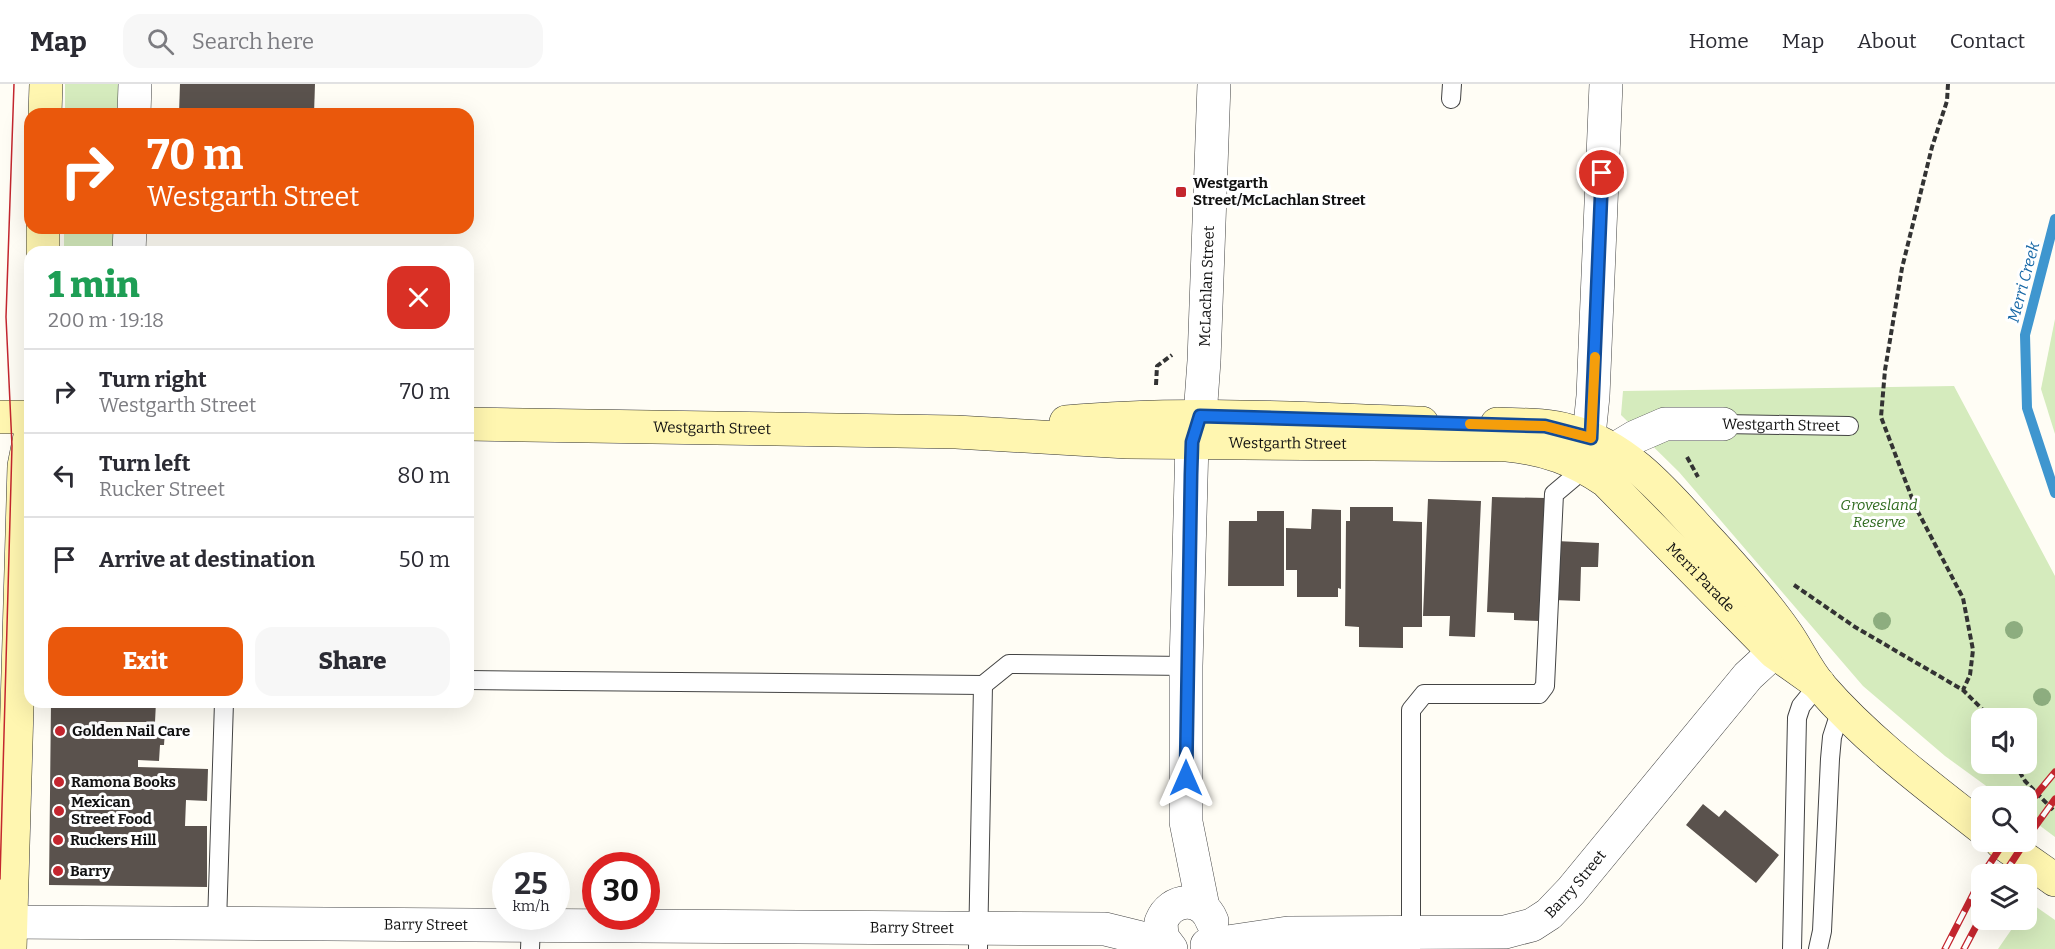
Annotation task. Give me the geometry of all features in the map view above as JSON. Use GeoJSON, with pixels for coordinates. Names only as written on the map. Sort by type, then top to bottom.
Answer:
{"type":"FeatureCollection","features":[{"type":"Feature","properties":{"kind":"main road"},"geometry":{"type":"LineString","coordinates":[[45,108],[46,84]]}},
{"type":"Feature","properties":{"kind":"main road"},"geometry":{"type":"LineString","coordinates":[[0,417],[24,417]]}},
{"type":"Feature","properties":{"kind":"main road","name":"Westgarth Street"},"geometry":{"type":"LineString","coordinates":[[474,424],[956,432],[1127,442],[1196,429],[1507,445],[1536,448],[1560,454],[1596,452]]}},
{"type":"Feature","properties":{"kind":"main road","name":"Merri Parade"},"geometry":{"type":"LineString","coordinates":[[1596,452],[1658,484],[1744,578],[1781,644],[1841,708],[1907,768],[1971,819]]}},
{"type":"Feature","properties":{"kind":"main road"},"geometry":{"type":"LineString","coordinates":[[7,931],[24,466]]}},
{"type":"Feature","properties":{"kind":"main road"},"geometry":{"type":"LineString","coordinates":[[2015,852],[2055,880]]}},
{"type":"Feature","properties":{"kind":"street"},"geometry":{"type":"LineString","coordinates":[[134,108],[135,84]]}},
{"type":"Feature","properties":{"kind":"street","name":"McLachlan Street"},"geometry":{"type":"LineString","coordinates":[[1168,936],[1186,822],[1186,666],[1196,429],[1204,362],[1214,84]]}},
{"type":"Feature","properties":{"kind":"street"},"geometry":{"type":"LineString","coordinates":[[1596,452],[1606,84]]}},
{"type":"Feature","properties":{"kind":"street","name":"Westgarth Street"},"geometry":{"type":"LineString","coordinates":[[1596,452],[1665,424],[1723,424]]}},
{"type":"Feature","properties":{"kind":"street","name":"Barry Street"},"geometry":{"type":"LineString","coordinates":[[7,931],[217,923],[531,937],[978,939],[1105,929],[1168,936],[1181,902],[1189,902],[1206,930],[1411,941],[1505,932],[1532,925],[1549,914],[1748,676],[1781,644]]}},
{"type":"Feature","properties":{"kind":"street","name":"McLachlan Street"},"geometry":{"type":"LineString","coordinates":[[1186,822],[1206,930]]}},
{"type":"Feature","properties":{"kind":"lane","name":"Westgarth Street"},"geometry":{"type":"LineString","coordinates":[[1723,424],[1849,426]]}},
{"type":"Feature","properties":{"kind":"lane"},"geometry":{"type":"LineString","coordinates":[[1411,941],[1411,710],[1424,694],[1539,694],[1545,686],[1554,494],[1596,452]]}},
{"type":"Feature","properties":{"kind":"lane"},"geometry":{"type":"LineString","coordinates":[[474,680],[983,685],[1009,664],[1186,666]]}},
{"type":"Feature","properties":{"kind":"lane"},"geometry":{"type":"LineString","coordinates":[[1792,949],[1797,718],[1801,706],[1819,684]]}},
{"type":"Feature","properties":{"kind":"lane"},"geometry":{"type":"LineString","coordinates":[[978,939],[983,685]]}},
{"type":"Feature","properties":{"kind":"lane"},"geometry":{"type":"LineString","coordinates":[[217,923],[224,708]]}},
{"type":"Feature","properties":{"kind":"lane"},"geometry":{"type":"LineString","coordinates":[[1818,949],[1822,931],[1832,737],[1841,708]]}},
{"type":"Feature","properties":{"kind":"path"},"geometry":{"type":"LineString","coordinates":[[1948,84],[1947,101],[1932,147],[1902,268],[1885,370],[1881,417],[1915,507],[1963,598],[1973,650],[1970,675],[1963,690]]}},
{"type":"Feature","properties":{"kind":"path"},"geometry":{"type":"LineString","coordinates":[[1156,389],[1157,366]]}},
{"type":"Feature","properties":{"kind":"path"},"geometry":{"type":"LineString","coordinates":[[1685,454],[1701,481]]}},
{"type":"Feature","properties":{"kind":"path"},"geometry":{"type":"LineString","coordinates":[[1787,578],[1802,592],[1854,627],[1963,690],[1981,708]]}},
{"type":"Feature","properties":{"kind":"path"},"geometry":{"type":"LineString","coordinates":[[2021,774],[2046,806],[2055,812]]}},
{"type":"Feature","properties":{"kind":"green space"},"geometry":{"type":"Polygon","coordinates":[[[65,84],[120,84],[119,108],[65,108],[65,84]]]}},
{"type":"Feature","properties":{"kind":"green space"},"geometry":{"type":"Polygon","coordinates":[[[64,234],[117,234],[116,246],[64,246],[64,234]]]}},
{"type":"Feature","properties":{"kind":"green space"},"geometry":{"type":"Polygon","coordinates":[[[2055,319],[2055,434],[2041,389],[2055,319]]]}},
{"type":"Feature","properties":{"kind":"green space","name":"Grovesland Reserve"},"geometry":{"type":"Polygon","coordinates":[[[1954,386],[2055,576],[2055,837],[2037,824],[2037,786],[1986,786],[1945,756],[1863,686],[1679,472],[1621,415],[1623,391],[1954,386]]]}},
{"type":"Feature","properties":{"kind":"green space"},"geometry":{"type":"Polygon","coordinates":[[[2037,908],[2055,920],[2055,949],[1998,949],[2011,930],[2037,930],[2037,908]]]}},
{"type":"Feature","properties":{"kind":"building"},"geometry":{"type":"Polygon","coordinates":[[[180,84],[315,84],[314,108],[179,108],[180,84]]]}},
{"type":"Feature","properties":{"kind":"building"},"geometry":{"type":"Polygon","coordinates":[[[1492,497],[1545,498],[1540,621],[1514,620],[1514,613],[1487,612],[1492,497]]]}},
{"type":"Feature","properties":{"kind":"building"},"geometry":{"type":"Polygon","coordinates":[[[1428,499],[1481,501],[1475,637],[1449,636],[1450,616],[1423,616],[1428,499]]]}},
{"type":"Feature","properties":{"kind":"building"},"geometry":{"type":"Polygon","coordinates":[[[1350,507],[1393,507],[1393,521],[1422,522],[1422,627],[1403,627],[1403,648],[1359,647],[1359,627],[1345,626],[1346,521],[1350,521],[1350,507]]]}},
{"type":"Feature","properties":{"kind":"building"},"geometry":{"type":"Polygon","coordinates":[[[1312,509],[1341,510],[1341,589],[1338,588],[1338,597],[1297,597],[1297,570],[1286,570],[1286,528],[1311,529],[1312,509]]]}},
{"type":"Feature","properties":{"kind":"building"},"geometry":{"type":"Polygon","coordinates":[[[1257,511],[1284,511],[1284,586],[1228,586],[1229,521],[1257,521],[1257,511]]]}},
{"type":"Feature","properties":{"kind":"building"},"geometry":{"type":"Polygon","coordinates":[[[1556,541],[1599,543],[1598,567],[1581,567],[1580,601],[1554,600],[1556,541]]]}},
{"type":"Feature","properties":{"kind":"building"},"geometry":{"type":"Polygon","coordinates":[[[51,708],[156,708],[155,722],[100,722],[99,728],[165,730],[164,745],[160,745],[159,761],[138,760],[138,767],[208,769],[207,801],[186,800],[185,826],[207,826],[207,887],[49,885],[51,708]]]}},
{"type":"Feature","properties":{"kind":"building"},"geometry":{"type":"Polygon","coordinates":[[[1703,804],[1719,817],[1725,810],[1779,855],[1756,883],[1686,825],[1703,804]]]}},
{"type":"Feature","properties":{"kind":"waterway","name":"Merri Creek"},"geometry":{"type":"LineString","coordinates":[[2055,219],[2025,335],[2027,408],[2055,493]]}},
{"type":"Feature","properties":{"kind":"tram line"},"geometry":{"type":"LineString","coordinates":[[0,879],[12,446],[6,317],[14,84]]}},
{"type":"Feature","properties":{"kind":"railway"},"geometry":{"type":"LineString","coordinates":[[2037,794],[2055,772]]}},
{"type":"Feature","properties":{"kind":"railway"},"geometry":{"type":"LineString","coordinates":[[2037,824],[2055,799]]}},
{"type":"Feature","properties":{"kind":"railway"},"geometry":{"type":"LineString","coordinates":[[1990,864],[1997,852]]}},
{"type":"Feature","properties":{"kind":"railway"},"geometry":{"type":"LineString","coordinates":[[2011,864],[2018,852]]}},
{"type":"Feature","properties":{"kind":"railway"},"geometry":{"type":"LineString","coordinates":[[1945,949],[1971,898]]}},
{"type":"Feature","properties":{"kind":"railway"},"geometry":{"type":"LineString","coordinates":[[1964,949],[1974,930]]}},
{"type":"Feature","properties":{"kind":"slow traffic"},"geometry":{"type":"LineString","coordinates":[[1470,424],[1545,426],[1591,438],[1595,357]]}},
{"type":"Feature","properties":{"kind":"place","name":"Westgarth Street/McLachlan Street"},"geometry":{"type":"Point","coordinates":[1181,192]}},
{"type":"Feature","properties":{"kind":"place","name":"Golden Nail Care"},"geometry":{"type":"Point","coordinates":[60,731]}},
{"type":"Feature","properties":{"kind":"place","name":"Ramona Books"},"geometry":{"type":"Point","coordinates":[59,782]}},
{"type":"Feature","properties":{"kind":"place","name":"Mexican Street Food"},"geometry":{"type":"Point","coordinates":[59,811]}},
{"type":"Feature","properties":{"kind":"place","name":"Ruckers Hill"},"geometry":{"type":"Point","coordinates":[58,840]}},
{"type":"Feature","properties":{"kind":"place","name":"Barry"},"geometry":{"type":"Point","coordinates":[58,871]}},
{"type":"Feature","properties":{"kind":"route"},"geometry":{"type":"LineString","coordinates":[[1186,778],[1186,666],[1192,442],[1200,416],[1545,426],[1591,438],[1602,173]]}}]}
